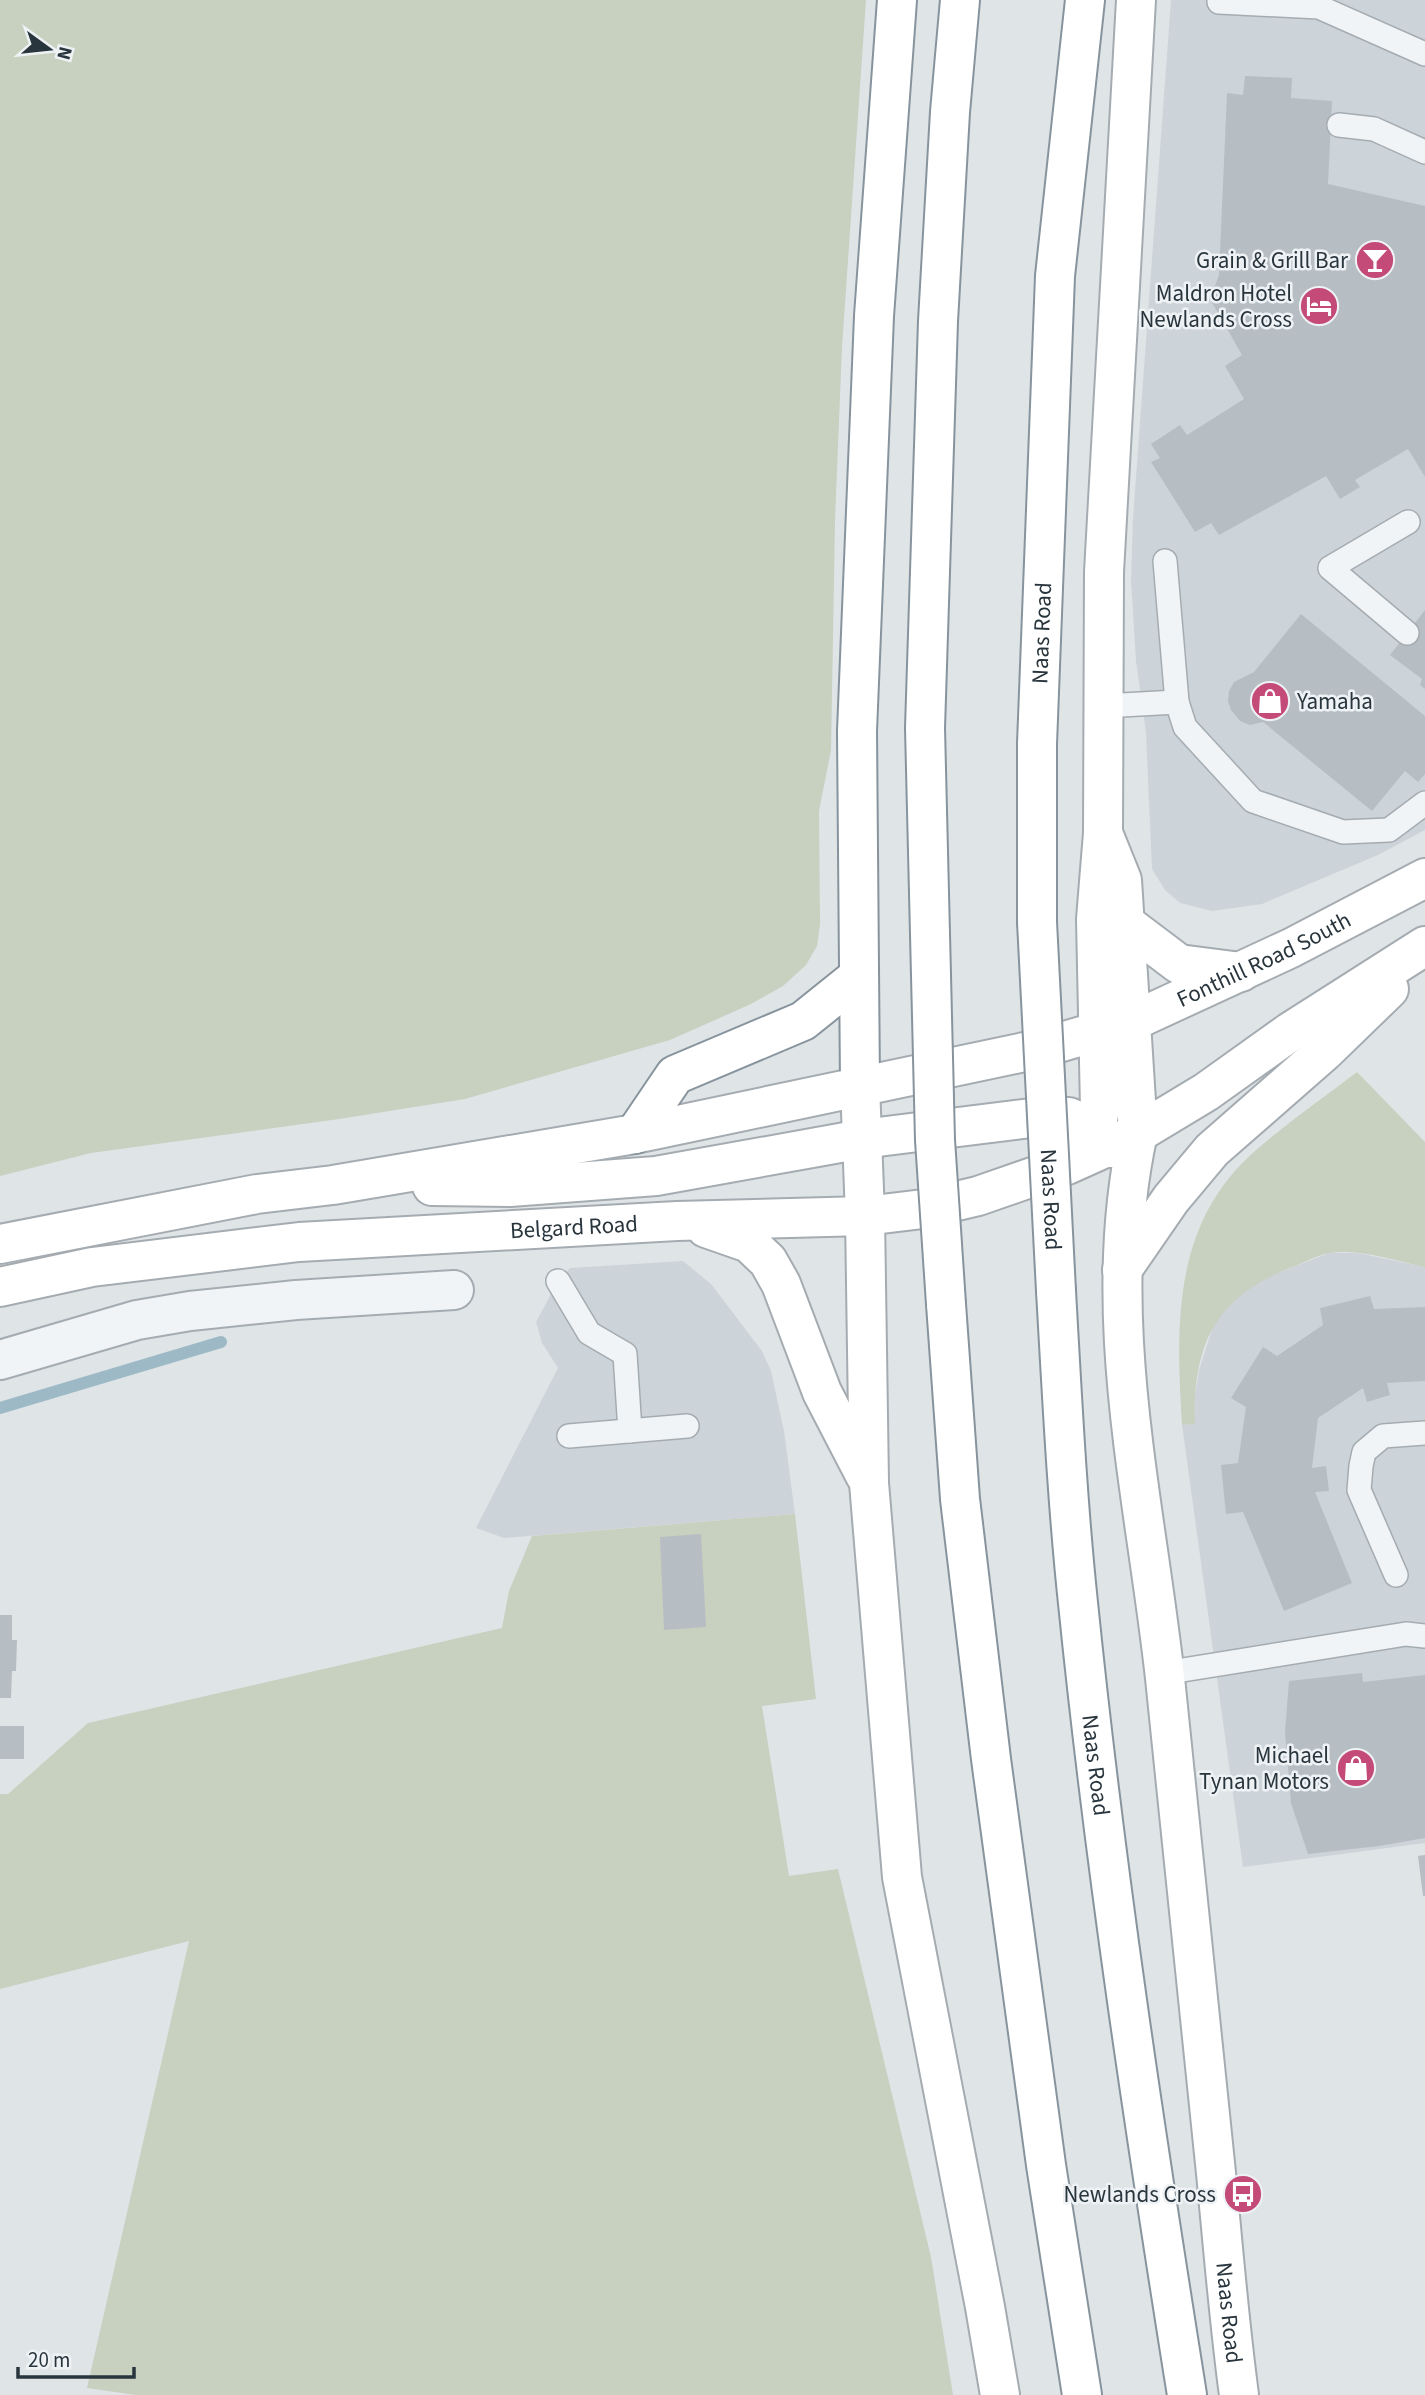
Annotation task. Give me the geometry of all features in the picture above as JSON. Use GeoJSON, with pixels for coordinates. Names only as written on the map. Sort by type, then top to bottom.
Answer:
{"type":"FeatureCollection","features":[{"type":"Feature","properties":{"kind":"main road"},"geometry":{"type":"LineString","coordinates":[[897,0],[874,316],[857,731],[860,1085],[866,1216],[869,1483],[902,1877],[1000,2395]]}},
{"type":"Feature","properties":{"kind":"main road"},"geometry":{"type":"LineString","coordinates":[[960,0],[950,112],[937,334],[925,728],[936,1140],[960,1499],[990,1759],[1046,2165],[1082,2395]]}},
{"type":"Feature","properties":{"kind":"main road","name":"Naas Road"},"geometry":{"type":"LineString","coordinates":[[1085,0],[1055,276],[1037,744],[1037,922],[1056,1291],[1077,1600],[1100,1806],[1139,2091],[1187,2395]]}},
{"type":"Feature","properties":{"kind":"main road"},"geometry":{"type":"LineString","coordinates":[[1115,1026],[1097,919],[1103,833],[1104,572],[1136,0]]}},
{"type":"Feature","properties":{"kind":"main road"},"geometry":{"type":"LineString","coordinates":[[1103,833],[1122,880],[1126,924],[1115,1026]]}},
{"type":"Feature","properties":{"kind":"main road","name":"Fonthill Road South"},"geometry":{"type":"LineString","coordinates":[[1115,1026],[1241,972],[1425,878]]}},
{"type":"Feature","properties":{"kind":"main road"},"geometry":{"type":"LineString","coordinates":[[1126,924],[1179,964],[1241,972]]}},
{"type":"Feature","properties":{"kind":"main road"},"geometry":{"type":"LineString","coordinates":[[333,1185],[510,1187],[656,1176],[862,1139],[1039,1117],[1069,1118],[1115,1136],[1206,1092],[1290,1032],[1425,946]]}},
{"type":"Feature","properties":{"kind":"main road"},"geometry":{"type":"LineString","coordinates":[[1122,1270],[1171,1199],[1212,1150],[1324,1052],[1425,954]]}},
{"type":"Feature","properties":{"kind":"main road"},"geometry":{"type":"LineString","coordinates":[[635,1134],[675,1075],[803,1021],[859,976]]}},
{"type":"Feature","properties":{"kind":"main road"},"geometry":{"type":"LineString","coordinates":[[0,1244],[257,1194],[333,1185],[635,1134],[1034,1050],[1115,1026]]}},
{"type":"Feature","properties":{"kind":"main road","name":"Naas Road"},"geometry":{"type":"LineString","coordinates":[[1115,1026],[1100,1109],[1115,1136],[1129,1171],[1122,1270],[1124,1370],[1164,1673],[1239,2395]]}},
{"type":"Feature","properties":{"kind":"main road","name":"Belgard Road"},"geometry":{"type":"LineString","coordinates":[[0,1287],[92,1267],[299,1242],[677,1221],[866,1216],[923,1209],[978,1196],[1067,1165],[1115,1136]]}},
{"type":"Feature","properties":{"kind":"main road"},"geometry":{"type":"LineString","coordinates":[[677,1221],[711,1229],[748,1243],[768,1261],[781,1284],[822,1392],[869,1483]]}},
{"type":"Feature","properties":{"kind":"street"},"geometry":{"type":"LineString","coordinates":[[0,1360],[137,1320],[190,1311],[296,1300],[454,1290]]}},
{"type":"Feature","properties":{"kind":"lane"},"geometry":{"type":"LineString","coordinates":[[1219,2],[1319,8],[1425,54]]}},
{"type":"Feature","properties":{"kind":"lane"},"geometry":{"type":"LineString","coordinates":[[1339,125],[1374,129],[1425,152]]}},
{"type":"Feature","properties":{"kind":"lane"},"geometry":{"type":"LineString","coordinates":[[1407,633],[1330,568],[1408,522]]}},
{"type":"Feature","properties":{"kind":"lane"},"geometry":{"type":"LineString","coordinates":[[1166,561],[1177,702],[1185,727],[1253,801],[1343,832],[1390,830],[1425,803]]}},
{"type":"Feature","properties":{"kind":"lane"},"geometry":{"type":"LineString","coordinates":[[1103,706],[1177,702]]}},
{"type":"Feature","properties":{"kind":"lane"},"geometry":{"type":"LineString","coordinates":[[558,1281],[589,1333],[625,1354],[630,1431]]}},
{"type":"Feature","properties":{"kind":"lane"},"geometry":{"type":"LineString","coordinates":[[569,1436],[687,1426]]}},
{"type":"Feature","properties":{"kind":"lane"},"geometry":{"type":"LineString","coordinates":[[1396,1575],[1359,1489],[1364,1451],[1383,1436],[1425,1433]]}},
{"type":"Feature","properties":{"kind":"lane"},"geometry":{"type":"LineString","coordinates":[[1164,1673],[1406,1634],[1425,1636]]}},
{"type":"Feature","properties":{"kind":"shaded area"},"geometry":{"type":"Polygon","coordinates":[[[1171,0],[1425,0],[1425,830],[1378,855],[1262,904],[1212,911],[1180,903],[1165,890],[1152,869],[1146,733],[1136,661],[1131,580],[1133,518],[1171,0]]]}},
{"type":"Feature","properties":{"kind":"shaded area"},"geometry":{"type":"Polygon","coordinates":[[[1329,1253],[1358,1253],[1425,1267],[1425,1843],[1243,1867],[1182,1425],[1195,1424],[1199,1370],[1214,1323],[1232,1301],[1263,1279],[1329,1253]]]}},
{"type":"Feature","properties":{"kind":"shaded area"},"geometry":{"type":"Polygon","coordinates":[[[683,1261],[711,1284],[762,1351],[771,1371],[784,1431],[795,1514],[504,1538],[476,1528],[558,1368],[542,1343],[536,1322],[558,1281],[570,1268],[683,1261]]]}},
{"type":"Feature","properties":{"kind":"green space"},"geometry":{"type":"Polygon","coordinates":[[[0,0],[866,0],[842,347],[835,520],[831,750],[819,811],[820,924],[817,946],[806,965],[783,986],[751,1004],[670,1040],[465,1099],[91,1153],[0,1176],[0,0]]]}},
{"type":"Feature","properties":{"kind":"green space"},"geometry":{"type":"Polygon","coordinates":[[[1357,1072],[1425,1142],[1425,1267],[1366,1254],[1342,1252],[1320,1256],[1264,1280],[1226,1310],[1213,1328],[1198,1371],[1195,1424],[1182,1425],[1179,1350],[1185,1278],[1194,1243],[1208,1211],[1228,1180],[1255,1151],[1357,1072]]]}},
{"type":"Feature","properties":{"kind":"green space"},"geometry":{"type":"Polygon","coordinates":[[[795,1514],[816,1699],[762,1706],[789,1876],[838,1869],[931,2257],[953,2395],[136,2395],[87,2388],[189,1941],[0,1989],[0,1794],[8,1794],[88,1723],[502,1628],[509,1591],[532,1536],[795,1514]]]}},
{"type":"Feature","properties":{"kind":"building","name":"Maldron Hotel Newlands Cross"},"geometry":{"type":"Polygon","coordinates":[[[1245,76],[1292,78],[1291,98],[1332,101],[1328,184],[1425,206],[1425,477],[1408,449],[1355,480],[1360,487],[1340,499],[1326,476],[1219,535],[1211,523],[1195,532],[1151,462],[1160,458],[1151,444],[1180,425],[1187,435],[1244,399],[1225,366],[1242,355],[1210,299],[1219,275],[1227,93],[1243,95],[1245,76]]]}},
{"type":"Feature","properties":{"kind":"building"},"geometry":{"type":"Polygon","coordinates":[[[1425,610],[1425,689],[1420,685],[1422,679],[1390,655],[1425,610]]]}},
{"type":"Feature","properties":{"kind":"building"},"geometry":{"type":"Polygon","coordinates":[[[1301,614],[1425,716],[1425,774],[1418,782],[1405,771],[1372,811],[1263,722],[1250,725],[1240,721],[1231,710],[1229,691],[1234,682],[1254,672],[1301,614]]]}},
{"type":"Feature","properties":{"kind":"building"},"geometry":{"type":"Polygon","coordinates":[[[1370,1296],[1374,1309],[1425,1307],[1425,1381],[1387,1383],[1390,1395],[1367,1402],[1363,1388],[1318,1418],[1312,1468],[1326,1466],[1329,1491],[1315,1492],[1352,1583],[1284,1611],[1243,1512],[1226,1514],[1221,1465],[1238,1463],[1246,1407],[1231,1398],[1263,1347],[1277,1356],[1323,1325],[1320,1308],[1370,1296]]]}},
{"type":"Feature","properties":{"kind":"building"},"geometry":{"type":"Polygon","coordinates":[[[701,1534],[706,1627],[664,1630],[660,1537],[701,1534]]]}},
{"type":"Feature","properties":{"kind":"building"},"geometry":{"type":"Polygon","coordinates":[[[0,1615],[12,1615],[12,1640],[17,1640],[16,1671],[12,1671],[11,1698],[0,1698],[0,1615]]]}},
{"type":"Feature","properties":{"kind":"building","name":"Michael Tynan Motors"},"geometry":{"type":"Polygon","coordinates":[[[1362,1673],[1363,1682],[1425,1675],[1425,1838],[1308,1854],[1291,1803],[1285,1732],[1289,1681],[1362,1673]]]}},
{"type":"Feature","properties":{"kind":"building"},"geometry":{"type":"Polygon","coordinates":[[[0,1726],[24,1726],[24,1759],[0,1759],[0,1726]]]}},
{"type":"Feature","properties":{"kind":"building"},"geometry":{"type":"Polygon","coordinates":[[[1425,1855],[1425,1896],[1423,1896],[1418,1856],[1425,1855]]]}},
{"type":"Feature","properties":{"kind":"waterway"},"geometry":{"type":"LineString","coordinates":[[0,1408],[221,1342]]}},
{"type":"Feature","properties":{"kind":"place","name":"Grain & Grill Bar"},"geometry":{"type":"Point","coordinates":[1375,260]}},
{"type":"Feature","properties":{"kind":"place","name":"Maldron Hotel Newlands Cross"},"geometry":{"type":"Point","coordinates":[1319,306]}},
{"type":"Feature","properties":{"kind":"place","name":"Yamaha"},"geometry":{"type":"Point","coordinates":[1270,701]}},
{"type":"Feature","properties":{"kind":"place","name":"Michael Tynan Motors"},"geometry":{"type":"Point","coordinates":[1356,1768]}},
{"type":"Feature","properties":{"kind":"place","name":"Newlands Cross"},"geometry":{"type":"Point","coordinates":[1243,2194]}}]}
